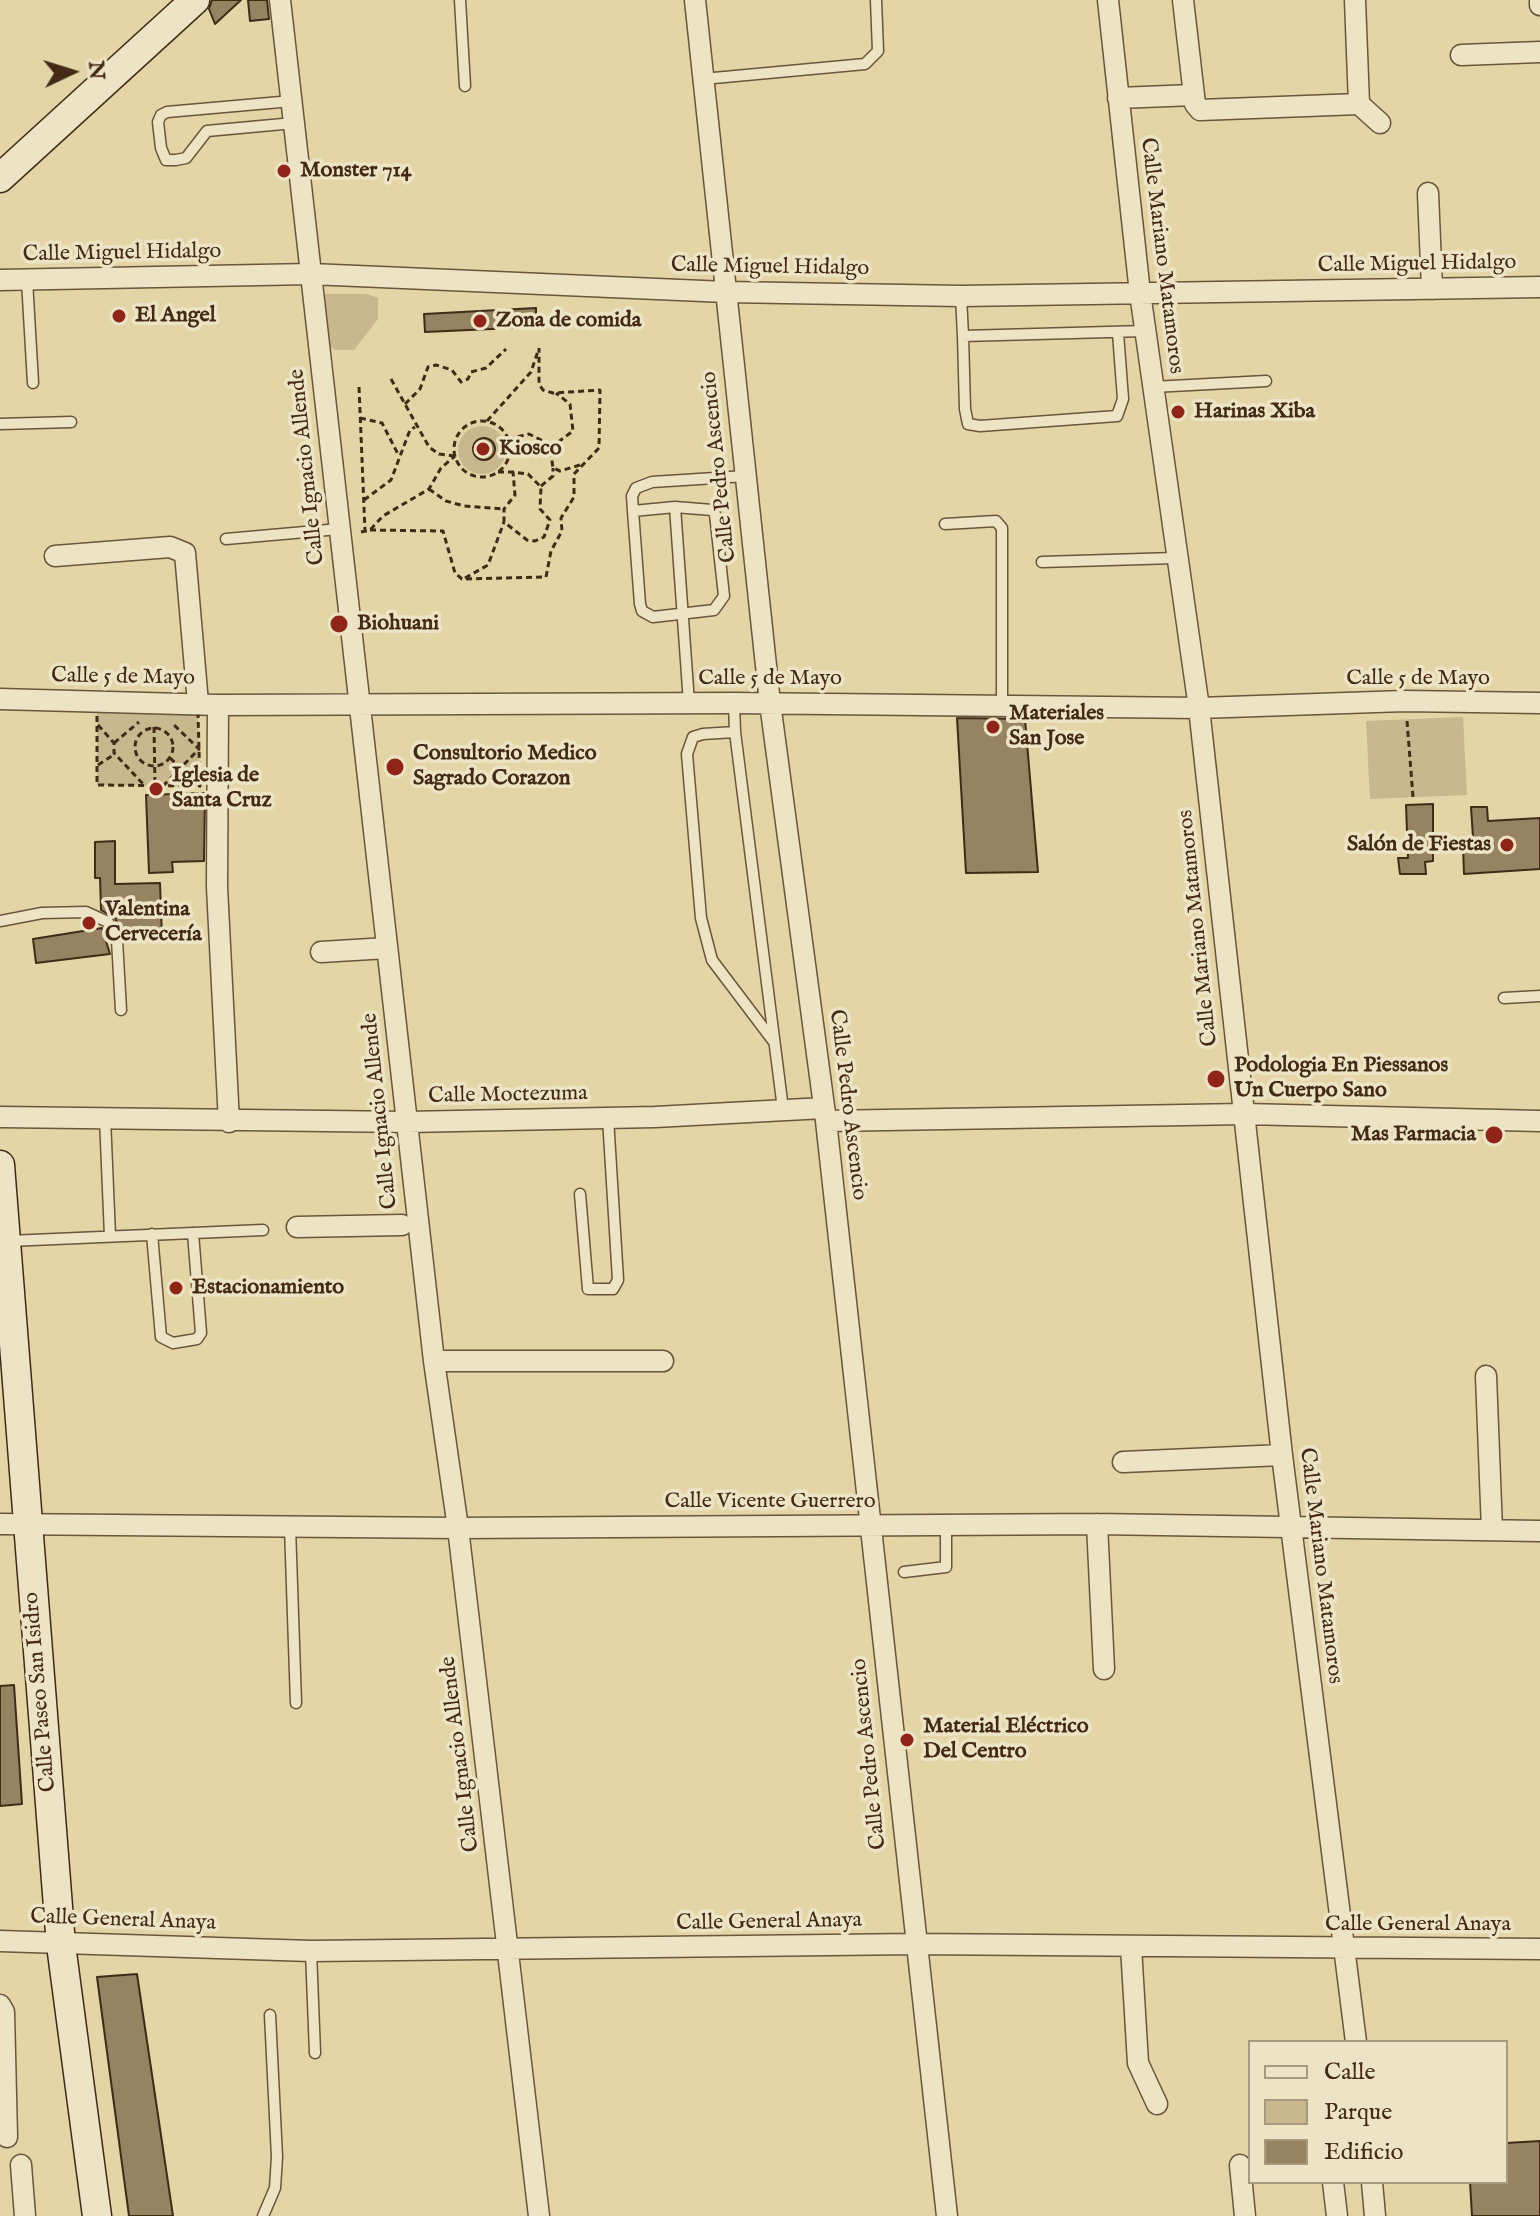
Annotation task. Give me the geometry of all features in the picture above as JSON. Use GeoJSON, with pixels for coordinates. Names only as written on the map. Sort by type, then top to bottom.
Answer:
{"type":"FeatureCollection","features":[{"type":"Feature","properties":{"kind":"main road"},"geometry":{"type":"LineString","coordinates":[[0,178],[195,0]]}},
{"type":"Feature","properties":{"kind":"main road","name":"Calle Paseo San Isidro"},"geometry":{"type":"LineString","coordinates":[[0,1165],[7,1241],[14,1524],[61,1945],[97,2216]]}},
{"type":"Feature","properties":{"kind":"street","name":"Calle Ignacio Allende"},"geometry":{"type":"LineString","coordinates":[[280,0],[407,1122],[410,1225],[434,1361],[458,1528],[539,2216]]}},
{"type":"Feature","properties":{"kind":"street","name":"Calle Pedro Ascencio"},"geometry":{"type":"LineString","coordinates":[[695,0],[770,703],[825,1115],[947,2216]]}},
{"type":"Feature","properties":{"kind":"street","name":"Calle Mariano Matamoros"},"geometry":{"type":"LineString","coordinates":[[1108,0],[1140,293],[1175,558],[1199,708],[1282,1455],[1356,2040]]}},
{"type":"Feature","properties":{"kind":"street"},"geometry":{"type":"LineString","coordinates":[[1183,0],[1197,103]]}},
{"type":"Feature","properties":{"kind":"street"},"geometry":{"type":"LineString","coordinates":[[1355,0],[1359,104]]}},
{"type":"Feature","properties":{"kind":"street"},"geometry":{"type":"LineString","coordinates":[[1461,55],[1540,52]]}},
{"type":"Feature","properties":{"kind":"street"},"geometry":{"type":"LineString","coordinates":[[1118,98],[1197,103],[1359,104],[1380,123]]}},
{"type":"Feature","properties":{"kind":"street"},"geometry":{"type":"LineString","coordinates":[[1428,193],[1432,289]]}},
{"type":"Feature","properties":{"kind":"street","name":"Calle Miguel Hidalgo"},"geometry":{"type":"LineString","coordinates":[[0,280],[311,274],[726,292],[961,296],[1540,287]]}},
{"type":"Feature","properties":{"kind":"street"},"geometry":{"type":"LineString","coordinates":[[55,556],[170,547],[185,553],[208,704],[229,1122]]}},
{"type":"Feature","properties":{"kind":"street","name":"Calle 5 de Mayo"},"geometry":{"type":"LineString","coordinates":[[0,699],[208,704],[770,703],[1199,708],[1405,701],[1540,703]]}},
{"type":"Feature","properties":{"kind":"street"},"geometry":{"type":"LineString","coordinates":[[321,952],[387,948]]}},
{"type":"Feature","properties":{"kind":"street","name":"Calle Moctezuma"},"geometry":{"type":"LineString","coordinates":[[0,1117],[407,1122],[608,1118],[783,1109],[825,1115],[1244,1114],[1540,1121]]}},
{"type":"Feature","properties":{"kind":"street"},"geometry":{"type":"LineString","coordinates":[[297,1227],[410,1225]]}},
{"type":"Feature","properties":{"kind":"street"},"geometry":{"type":"LineString","coordinates":[[434,1361],[663,1361]]}},
{"type":"Feature","properties":{"kind":"street"},"geometry":{"type":"LineString","coordinates":[[1486,1376],[1492,1530]]}},
{"type":"Feature","properties":{"kind":"street"},"geometry":{"type":"LineString","coordinates":[[1123,1462],[1282,1455]]}},
{"type":"Feature","properties":{"kind":"street","name":"Calle Vicente Guerrero"},"geometry":{"type":"LineString","coordinates":[[14,1524],[458,1528],[1097,1524],[1540,1531]]}},
{"type":"Feature","properties":{"kind":"street"},"geometry":{"type":"LineString","coordinates":[[1097,1524],[1104,1669]]}},
{"type":"Feature","properties":{"kind":"street","name":"Calle General Anaya"},"geometry":{"type":"LineString","coordinates":[[0,1941],[311,1951],[509,1952],[915,1944],[1540,1949]]}},
{"type":"Feature","properties":{"kind":"street"},"geometry":{"type":"LineString","coordinates":[[1131,1947],[1138,2063],[1157,2104]]}},
{"type":"Feature","properties":{"kind":"street"},"geometry":{"type":"LineString","coordinates":[[0,2005],[4,2012],[7,2137]]}},
{"type":"Feature","properties":{"kind":"street"},"geometry":{"type":"LineString","coordinates":[[21,2165],[25,2216]]}},
{"type":"Feature","properties":{"kind":"street"},"geometry":{"type":"LineString","coordinates":[[1240,2165],[1245,2216]]}},
{"type":"Feature","properties":{"kind":"street"},"geometry":{"type":"LineString","coordinates":[[1333,2184],[1337,2216]]}},
{"type":"Feature","properties":{"kind":"street"},"geometry":{"type":"LineString","coordinates":[[1372,2184],[1375,2216]]}},
{"type":"Feature","properties":{"kind":"lane"},"geometry":{"type":"LineString","coordinates":[[460,0],[465,86]]}},
{"type":"Feature","properties":{"kind":"lane"},"geometry":{"type":"LineString","coordinates":[[703,79],[865,64],[878,51],[876,0]]}},
{"type":"Feature","properties":{"kind":"lane"},"geometry":{"type":"LineString","coordinates":[[292,101],[167,112],[161,115],[158,122],[161,148],[166,160],[186,158],[207,131],[294,123]]}},
{"type":"Feature","properties":{"kind":"lane"},"geometry":{"type":"LineString","coordinates":[[27,280],[33,383]]}},
{"type":"Feature","properties":{"kind":"lane"},"geometry":{"type":"LineString","coordinates":[[961,296],[968,424],[980,426],[1117,416],[1123,399],[1118,333]]}},
{"type":"Feature","properties":{"kind":"lane"},"geometry":{"type":"LineString","coordinates":[[963,336],[1145,331]]}},
{"type":"Feature","properties":{"kind":"lane"},"geometry":{"type":"LineString","coordinates":[[1153,387],[1266,381]]}},
{"type":"Feature","properties":{"kind":"lane"},"geometry":{"type":"LineString","coordinates":[[0,424],[71,422]]}},
{"type":"Feature","properties":{"kind":"lane"},"geometry":{"type":"LineString","coordinates":[[633,511],[702,507],[715,514],[724,596],[714,610],[653,617],[642,611],[633,511],[632,496],[643,485],[746,476]]}},
{"type":"Feature","properties":{"kind":"lane"},"geometry":{"type":"LineString","coordinates":[[675,507],[689,703]]}},
{"type":"Feature","properties":{"kind":"lane"},"geometry":{"type":"LineString","coordinates":[[945,524],[996,521],[1002,528],[1002,704]]}},
{"type":"Feature","properties":{"kind":"lane"},"geometry":{"type":"LineString","coordinates":[[226,539],[339,529]]}},
{"type":"Feature","properties":{"kind":"lane"},"geometry":{"type":"LineString","coordinates":[[1042,562],[1175,558]]}},
{"type":"Feature","properties":{"kind":"lane"},"geometry":{"type":"LineString","coordinates":[[734,703],[735,732],[783,1109]]}},
{"type":"Feature","properties":{"kind":"lane"},"geometry":{"type":"LineString","coordinates":[[735,732],[703,734],[693,737],[688,744],[701,918],[712,960],[774,1042]]}},
{"type":"Feature","properties":{"kind":"lane"},"geometry":{"type":"LineString","coordinates":[[0,921],[42,913],[86,912],[108,922],[117,940],[121,1010]]}},
{"type":"Feature","properties":{"kind":"lane"},"geometry":{"type":"LineString","coordinates":[[1504,998],[1540,996]]}},
{"type":"Feature","properties":{"kind":"lane"},"geometry":{"type":"LineString","coordinates":[[105,1118],[110,1236]]}},
{"type":"Feature","properties":{"kind":"lane"},"geometry":{"type":"LineString","coordinates":[[580,1194],[588,1289],[613,1289],[618,1280],[608,1118]]}},
{"type":"Feature","properties":{"kind":"lane"},"geometry":{"type":"LineString","coordinates":[[7,1241],[263,1230]]}},
{"type":"Feature","properties":{"kind":"lane"},"geometry":{"type":"LineString","coordinates":[[152,1234],[161,1337],[173,1343],[197,1339],[201,1333],[193,1233]]}},
{"type":"Feature","properties":{"kind":"lane"},"geometry":{"type":"LineString","coordinates":[[904,1572],[946,1567],[946,1525]]}},
{"type":"Feature","properties":{"kind":"lane"},"geometry":{"type":"LineString","coordinates":[[290,1527],[296,1703]]}},
{"type":"Feature","properties":{"kind":"lane"},"geometry":{"type":"LineString","coordinates":[[311,1951],[315,2053]]}},
{"type":"Feature","properties":{"kind":"lane"},"geometry":{"type":"LineString","coordinates":[[263,2216],[275,2188],[277,2157],[270,2015]]}},
{"type":"Feature","properties":{"kind":"path"},"geometry":{"type":"LineString","coordinates":[[366,531],[443,531],[455,573],[462,579],[546,577],[551,551],[562,531],[561,518],[574,497],[574,474],[599,448],[600,390],[556,393],[543,390],[539,384],[539,348],[531,372],[487,421]]}},
{"type":"Feature","properties":{"kind":"path"},"geometry":{"type":"LineString","coordinates":[[405,404],[415,398],[428,367],[436,365],[452,370],[461,382],[468,379],[471,372],[486,368],[506,349]]}},
{"type":"Feature","properties":{"kind":"path"},"geometry":{"type":"LineString","coordinates":[[391,379],[415,427],[428,439],[429,447],[439,454],[455,456]]}},
{"type":"Feature","properties":{"kind":"path"},"geometry":{"type":"LineString","coordinates":[[359,387],[366,531]]}},
{"type":"Feature","properties":{"kind":"path"},"geometry":{"type":"LineString","coordinates":[[550,448],[573,431],[570,404],[556,393]]}},
{"type":"Feature","properties":{"kind":"path"},"geometry":{"type":"LineString","coordinates":[[360,418],[382,423],[400,457]]}},
{"type":"Feature","properties":{"kind":"path"},"geometry":{"type":"LineString","coordinates":[[478,421],[496,425],[508,439],[509,458],[498,472],[490,476],[472,475],[458,464],[455,456],[461,430],[478,421]]}},
{"type":"Feature","properties":{"kind":"path"},"geometry":{"type":"LineString","coordinates":[[364,500],[391,480],[415,427]]}},
{"type":"Feature","properties":{"kind":"path"},"geometry":{"type":"LineString","coordinates":[[504,522],[527,540],[544,537],[550,520],[540,509],[541,487],[553,476],[550,448],[529,434],[508,439]]}},
{"type":"Feature","properties":{"kind":"path"},"geometry":{"type":"LineString","coordinates":[[366,531],[383,516],[429,489],[441,468],[455,456]]}},
{"type":"Feature","properties":{"kind":"path"},"geometry":{"type":"LineString","coordinates":[[553,468],[571,471],[581,465]]}},
{"type":"Feature","properties":{"kind":"path"},"geometry":{"type":"LineString","coordinates":[[498,472],[528,474],[541,487]]}},
{"type":"Feature","properties":{"kind":"path"},"geometry":{"type":"LineString","coordinates":[[462,579],[479,574],[488,565],[504,522],[504,509],[515,495],[513,472]]}},
{"type":"Feature","properties":{"kind":"path"},"geometry":{"type":"LineString","coordinates":[[429,489],[446,501],[464,506],[497,506],[504,509]]}},
{"type":"Feature","properties":{"kind":"path"},"geometry":{"type":"LineString","coordinates":[[1405,701],[1413,797]]}},
{"type":"Feature","properties":{"kind":"path"},"geometry":{"type":"LineString","coordinates":[[97,709],[198,713],[200,786],[97,785],[98,724],[97,709]]}},
{"type":"Feature","properties":{"kind":"path"},"geometry":{"type":"LineString","coordinates":[[154,711],[155,786]]}},
{"type":"Feature","properties":{"kind":"path"},"geometry":{"type":"LineString","coordinates":[[154,711],[199,749]]}},
{"type":"Feature","properties":{"kind":"path"},"geometry":{"type":"LineString","coordinates":[[114,743],[154,711]]}},
{"type":"Feature","properties":{"kind":"path"},"geometry":{"type":"LineString","coordinates":[[98,724],[114,743],[115,754],[145,786]]}},
{"type":"Feature","properties":{"kind":"path"},"geometry":{"type":"LineString","coordinates":[[154,728],[170,736],[173,748],[170,758],[155,767],[142,763],[135,754],[137,739],[143,731],[154,728]]}},
{"type":"Feature","properties":{"kind":"path"},"geometry":{"type":"LineString","coordinates":[[170,736],[179,729]]}},
{"type":"Feature","properties":{"kind":"path"},"geometry":{"type":"LineString","coordinates":[[129,731],[137,739]]}},
{"type":"Feature","properties":{"kind":"path"},"geometry":{"type":"LineString","coordinates":[[163,786],[199,749]]}},
{"type":"Feature","properties":{"kind":"path"},"geometry":{"type":"LineString","coordinates":[[97,765],[115,754]]}},
{"type":"Feature","properties":{"kind":"path"},"geometry":{"type":"LineString","coordinates":[[170,758],[182,769]]}},
{"type":"Feature","properties":{"kind":"path"},"geometry":{"type":"LineString","coordinates":[[133,773],[142,763]]}},
{"type":"Feature","properties":{"kind":"green space"},"geometry":{"type":"Polygon","coordinates":[[[321,294],[367,294],[378,298],[378,319],[354,350],[335,350],[325,343],[321,294]]]}},
{"type":"Feature","properties":{"kind":"green space"},"geometry":{"type":"Polygon","coordinates":[[[482,426],[499,433],[506,450],[499,467],[482,474],[465,467],[458,450],[465,433],[482,426]]]}},
{"type":"Feature","properties":{"kind":"green space"},"geometry":{"type":"Polygon","coordinates":[[[97,709],[198,713],[200,786],[97,785],[97,709]]]}},
{"type":"Feature","properties":{"kind":"green space"},"geometry":{"type":"Polygon","coordinates":[[[1463,717],[1467,795],[1370,799],[1366,721],[1463,717]]]}},
{"type":"Feature","properties":{"kind":"building"},"geometry":{"type":"Polygon","coordinates":[[[212,0],[241,0],[215,24],[209,9],[212,0]]]}},
{"type":"Feature","properties":{"kind":"building"},"geometry":{"type":"Polygon","coordinates":[[[248,0],[267,0],[269,19],[250,21],[248,0]]]}},
{"type":"Feature","properties":{"kind":"building","name":"Zona de comida"},"geometry":{"type":"Polygon","coordinates":[[[536,308],[536,327],[425,332],[424,314],[536,308]]]}},
{"type":"Feature","properties":{"kind":"building"},"geometry":{"type":"Polygon","coordinates":[[[484,438],[492,441],[495,449],[492,457],[484,460],[476,457],[473,449],[476,441],[484,438]]]}},
{"type":"Feature","properties":{"kind":"building"},"geometry":{"type":"Polygon","coordinates":[[[957,718],[1025,719],[1038,872],[966,873],[957,718]]]}},
{"type":"Feature","properties":{"kind":"building"},"geometry":{"type":"Polygon","coordinates":[[[205,793],[204,861],[172,862],[173,872],[149,873],[146,795],[205,793]]]}},
{"type":"Feature","properties":{"kind":"building"},"geometry":{"type":"Polygon","coordinates":[[[1433,804],[1433,861],[1425,862],[1426,874],[1400,874],[1398,858],[1408,858],[1406,805],[1433,804]]]}},
{"type":"Feature","properties":{"kind":"building","name":"Salón de Fiestas"},"geometry":{"type":"Polygon","coordinates":[[[1471,807],[1487,807],[1488,821],[1540,818],[1540,869],[1464,874],[1463,846],[1468,846],[1467,837],[1473,837],[1471,807]]]}},
{"type":"Feature","properties":{"kind":"building"},"geometry":{"type":"Polygon","coordinates":[[[115,841],[115,884],[160,883],[162,937],[124,937],[115,918],[101,910],[100,878],[95,878],[95,842],[115,841]]]}},
{"type":"Feature","properties":{"kind":"building"},"geometry":{"type":"Polygon","coordinates":[[[102,928],[110,954],[36,963],[33,939],[102,928]]]}},
{"type":"Feature","properties":{"kind":"building"},"geometry":{"type":"Polygon","coordinates":[[[14,1685],[22,1804],[0,1806],[0,1686],[14,1685]]]}},
{"type":"Feature","properties":{"kind":"building"},"geometry":{"type":"Polygon","coordinates":[[[137,1974],[173,2216],[129,2216],[97,1977],[137,1974]]]}},
{"type":"Feature","properties":{"kind":"building"},"geometry":{"type":"Polygon","coordinates":[[[1540,2141],[1540,2216],[1472,2216],[1470,2184],[1508,2184],[1508,2143],[1540,2141]]]}},
{"type":"Feature","properties":{"kind":"place","name":"Monster 714"},"geometry":{"type":"Point","coordinates":[284,171]}},
{"type":"Feature","properties":{"kind":"place","name":"El Angel"},"geometry":{"type":"Point","coordinates":[119,316]}},
{"type":"Feature","properties":{"kind":"place","name":"Zona de comida"},"geometry":{"type":"Point","coordinates":[480,321]}},
{"type":"Feature","properties":{"kind":"place","name":"Harinas Xiba"},"geometry":{"type":"Point","coordinates":[1178,412]}},
{"type":"Feature","properties":{"kind":"place","name":"Kiosco"},"geometry":{"type":"Point","coordinates":[483,449]}},
{"type":"Feature","properties":{"kind":"place","name":"Biohuani"},"geometry":{"type":"Point","coordinates":[339,624]}},
{"type":"Feature","properties":{"kind":"place","name":"Materiales San Jose"},"geometry":{"type":"Point","coordinates":[993,727]}},
{"type":"Feature","properties":{"kind":"place","name":"Consultorio Medico Sagrado Corazon"},"geometry":{"type":"Point","coordinates":[395,767]}},
{"type":"Feature","properties":{"kind":"place","name":"Iglesia de Santa Cruz"},"geometry":{"type":"Point","coordinates":[156,789]}},
{"type":"Feature","properties":{"kind":"place","name":"Salón de Fiestas"},"geometry":{"type":"Point","coordinates":[1507,845]}},
{"type":"Feature","properties":{"kind":"place","name":"Valentina Cervecería"},"geometry":{"type":"Point","coordinates":[89,923]}},
{"type":"Feature","properties":{"kind":"place","name":"Podologia En Piessanos Un Cuerpo Sano"},"geometry":{"type":"Point","coordinates":[1216,1079]}},
{"type":"Feature","properties":{"kind":"place","name":"Mas Farmacia"},"geometry":{"type":"Point","coordinates":[1494,1135]}},
{"type":"Feature","properties":{"kind":"place","name":"Estacionamiento"},"geometry":{"type":"Point","coordinates":[176,1288]}},
{"type":"Feature","properties":{"kind":"place","name":"Material Eléctrico Del Centro"},"geometry":{"type":"Point","coordinates":[907,1740]}}]}
